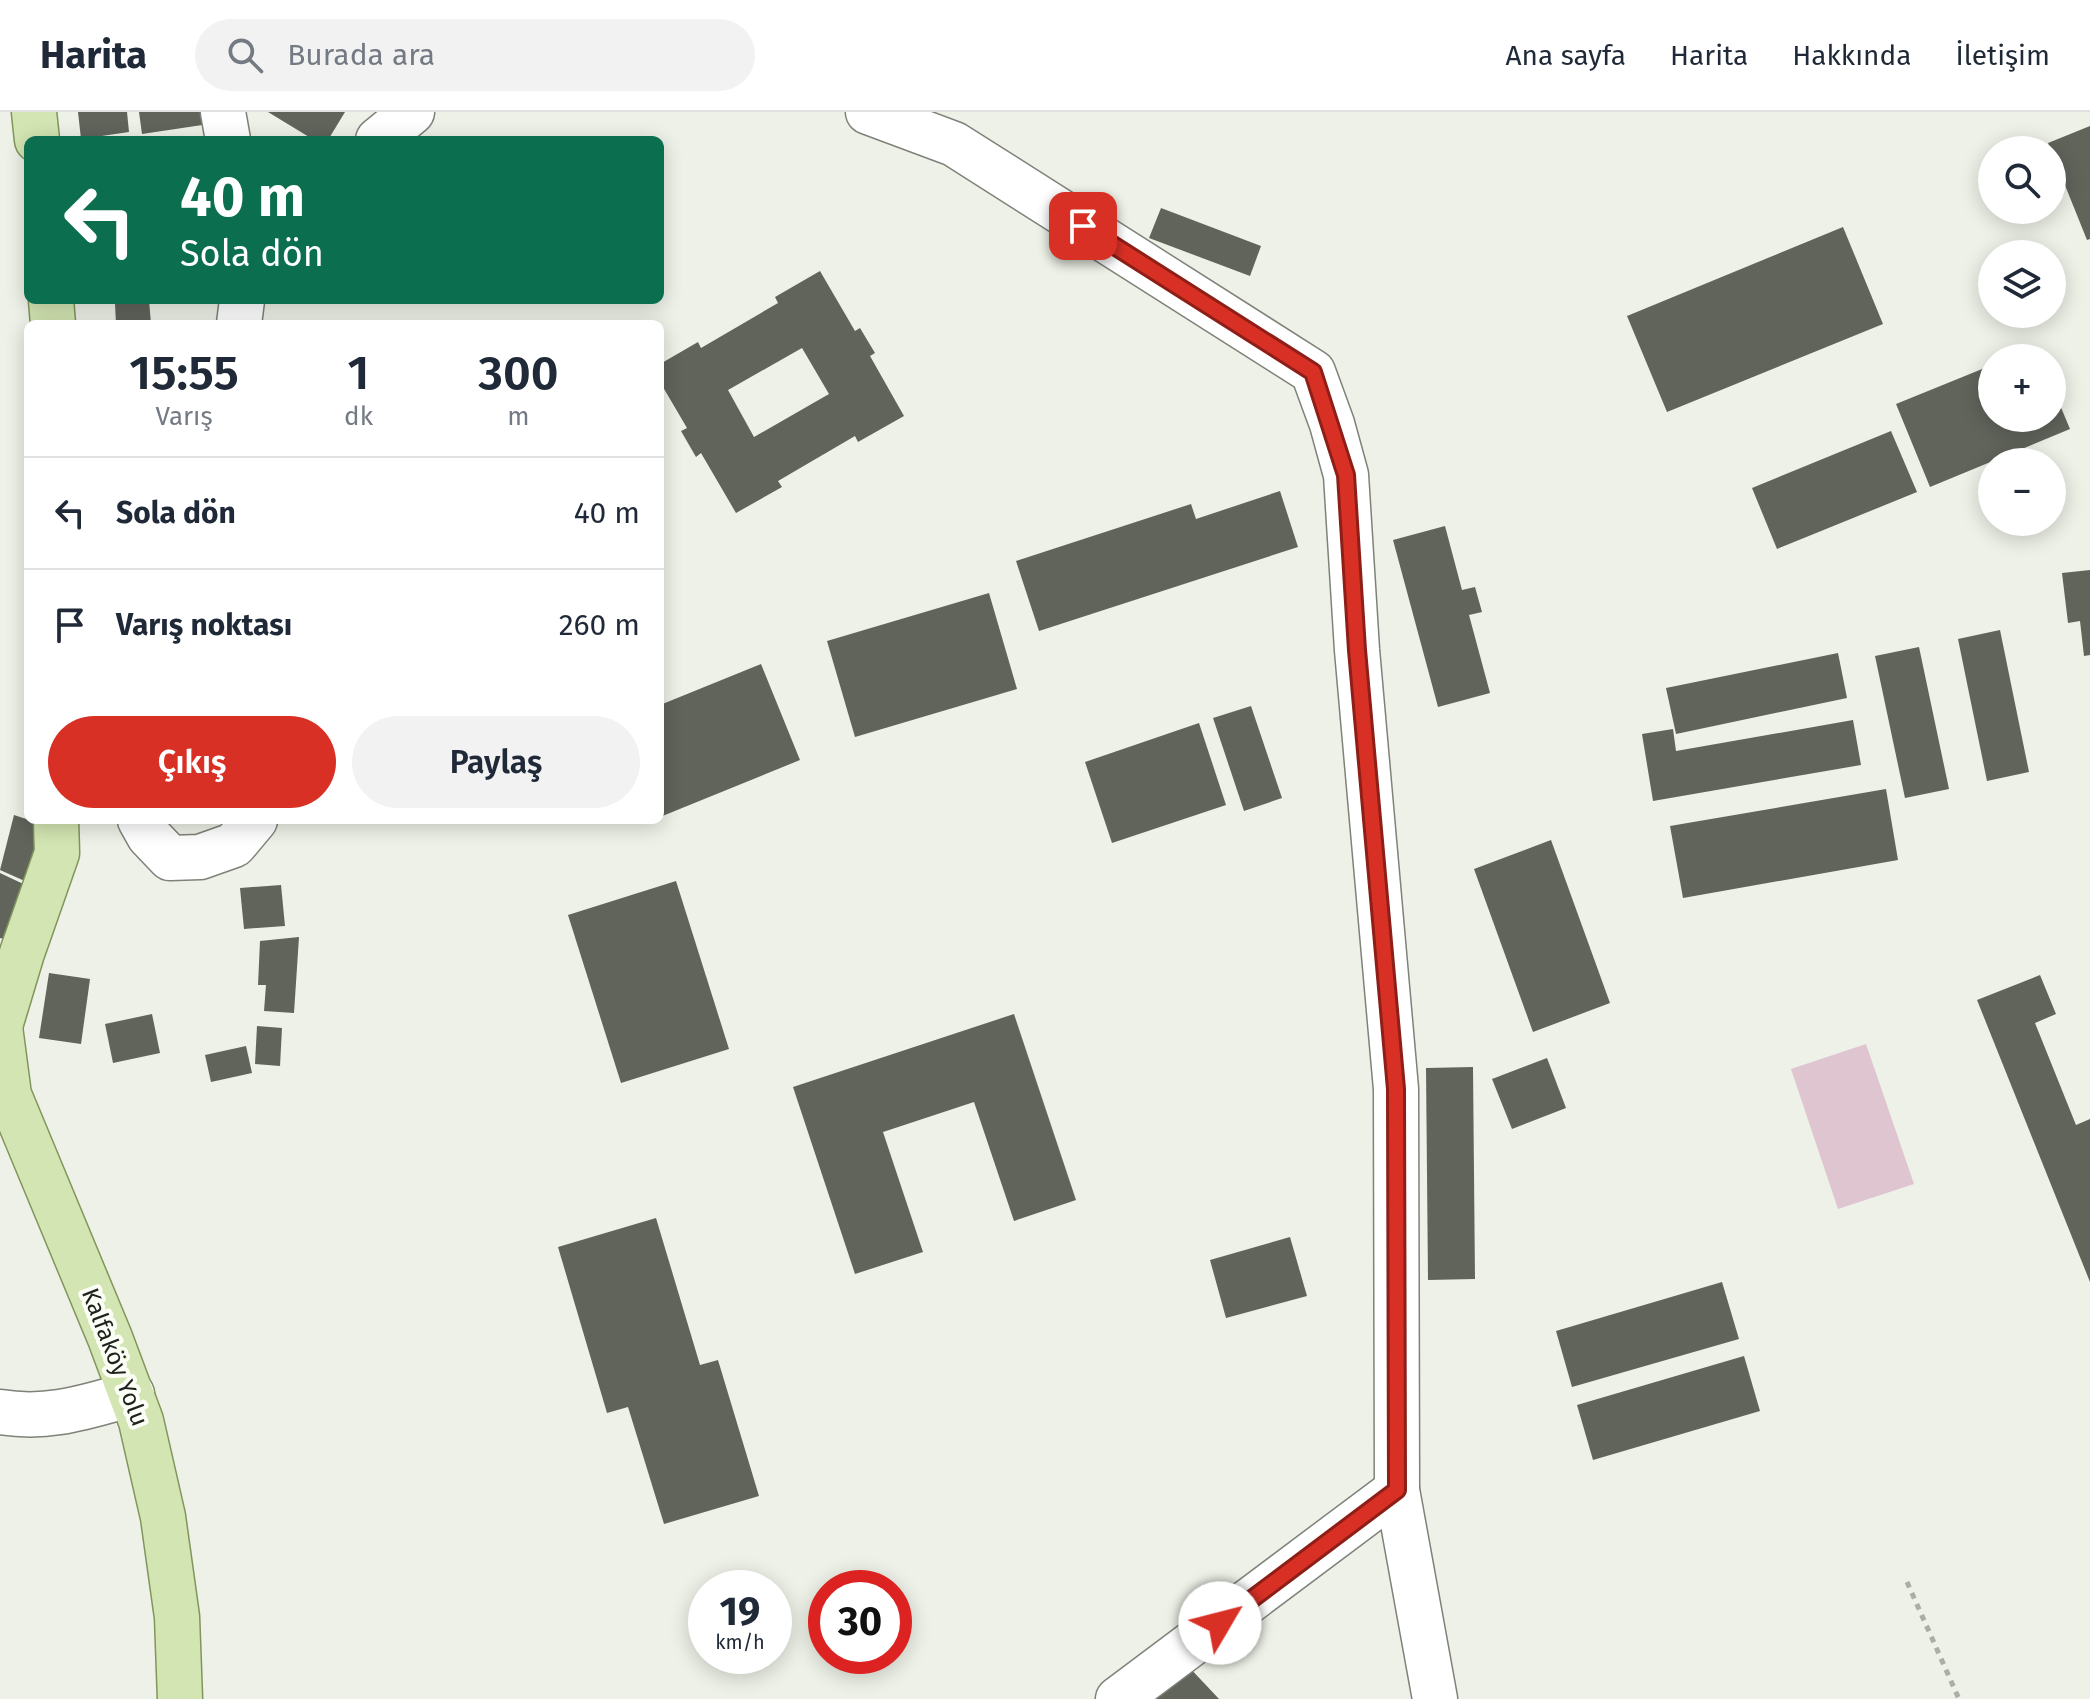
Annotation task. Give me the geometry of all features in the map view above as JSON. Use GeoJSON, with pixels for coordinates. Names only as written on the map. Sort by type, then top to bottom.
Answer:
{"type":"FeatureCollection","features":[{"type":"Feature","properties":{"kind":"main road"},"geometry":{"type":"LineString","coordinates":[[34,112],[37,136]]}},
{"type":"Feature","properties":{"kind":"main road","name":"Kalfaköy Yolu"},"geometry":{"type":"LineString","coordinates":[[56,824],[57,853],[0,1026],[9,1095],[141,1421],[163,1517],[177,1617],[180,1699]]}},
{"type":"Feature","properties":{"kind":"street"},"geometry":{"type":"LineString","coordinates":[[223,112],[227,136]]}},
{"type":"Feature","properties":{"kind":"street"},"geometry":{"type":"LineString","coordinates":[[383,136],[412,112]]}},
{"type":"Feature","properties":{"kind":"street"},"geometry":{"type":"LineString","coordinates":[[868,112],[954,144],[1313,372],[1346,475],[1357,650],[1396,1089],[1397,1490],[1435,1699]]}},
{"type":"Feature","properties":{"kind":"street"},"geometry":{"type":"LineString","coordinates":[[142,824],[170,858],[200,857],[234,845],[252,824]]}},
{"type":"Feature","properties":{"kind":"street"},"geometry":{"type":"LineString","coordinates":[[0,1412],[25,1416],[67,1413],[132,1394]]}},
{"type":"Feature","properties":{"kind":"street"},"geometry":{"type":"LineString","coordinates":[[1118,1699],[1397,1490]]}},
{"type":"Feature","properties":{"kind":"path"},"geometry":{"type":"LineString","coordinates":[[1907,1582],[1959,1699]]}},
{"type":"Feature","properties":{"kind":"shaded area"},"geometry":{"type":"Polygon","coordinates":[[[1866,1044],[1914,1184],[1838,1209],[1791,1069],[1866,1044]]]}},
{"type":"Feature","properties":{"kind":"building"},"geometry":{"type":"Polygon","coordinates":[[[78,112],[127,112],[129,132],[81,136],[78,112]]]}},
{"type":"Feature","properties":{"kind":"building"},"geometry":{"type":"Polygon","coordinates":[[[139,112],[207,112],[209,124],[142,134],[139,112]]]}},
{"type":"Feature","properties":{"kind":"building"},"geometry":{"type":"Polygon","coordinates":[[[268,112],[345,112],[330,136],[307,136],[268,112]]]}},
{"type":"Feature","properties":{"kind":"building"},"geometry":{"type":"Polygon","coordinates":[[[2090,126],[2090,239],[2087,240],[2066,188],[2065,136],[2090,126]]]}},
{"type":"Feature","properties":{"kind":"building"},"geometry":{"type":"Polygon","coordinates":[[[1161,208],[1261,246],[1250,276],[1149,238],[1161,208]]]}},
{"type":"Feature","properties":{"kind":"building"},"geometry":{"type":"Polygon","coordinates":[[[1843,227],[1883,324],[1667,412],[1627,316],[1843,227]]]}},
{"type":"Feature","properties":{"kind":"building"},"geometry":{"type":"Polygon","coordinates":[[[820,271],[855,331],[860,328],[875,353],[870,356],[904,416],[858,442],[855,436],[778,481],[782,487],[736,513],[701,453],[696,457],[681,431],[687,428],[664,389],[664,362],[698,342],[701,348],[778,303],[775,297],[820,271]],[[802,348],[728,390],[754,437],[829,394],[802,348]]]}},
{"type":"Feature","properties":{"kind":"building"},"geometry":{"type":"Polygon","coordinates":[[[115,304],[149,304],[151,320],[116,320],[115,304]]]}},
{"type":"Feature","properties":{"kind":"building"},"geometry":{"type":"Polygon","coordinates":[[[1978,371],[1978,432],[2063,432],[2024,448],[1978,448],[1978,467],[1930,487],[1896,404],[1978,371]]]}},
{"type":"Feature","properties":{"kind":"building"},"geometry":{"type":"Polygon","coordinates":[[[1891,431],[1917,492],[1777,549],[1752,488],[1891,431]]]}},
{"type":"Feature","properties":{"kind":"building"},"geometry":{"type":"Polygon","coordinates":[[[1280,491],[1298,547],[1039,631],[1016,561],[1191,504],[1196,519],[1280,491]]]}},
{"type":"Feature","properties":{"kind":"building"},"geometry":{"type":"Polygon","coordinates":[[[1445,526],[1462,590],[1475,587],[1482,612],[1469,615],[1490,693],[1438,707],[1393,540],[1445,526]]]}},
{"type":"Feature","properties":{"kind":"building"},"geometry":{"type":"Polygon","coordinates":[[[2090,570],[2090,655],[2084,656],[2080,621],[2068,623],[2062,573],[2090,570]]]}},
{"type":"Feature","properties":{"kind":"building"},"geometry":{"type":"Polygon","coordinates":[[[989,593],[1017,689],[855,737],[827,641],[989,593]]]}},
{"type":"Feature","properties":{"kind":"building"},"geometry":{"type":"Polygon","coordinates":[[[2000,630],[2029,772],[1987,781],[1958,639],[2000,630]]]}},
{"type":"Feature","properties":{"kind":"building"},"geometry":{"type":"Polygon","coordinates":[[[1919,647],[1949,789],[1905,798],[1875,656],[1919,647]]]}},
{"type":"Feature","properties":{"kind":"building"},"geometry":{"type":"Polygon","coordinates":[[[1838,653],[1847,698],[1676,734],[1666,688],[1838,653]]]}},
{"type":"Feature","properties":{"kind":"building"},"geometry":{"type":"Polygon","coordinates":[[[761,664],[800,760],[664,815],[664,703],[761,664]]]}},
{"type":"Feature","properties":{"kind":"building"},"geometry":{"type":"Polygon","coordinates":[[[1251,706],[1282,798],[1244,811],[1213,718],[1251,706]]]}},
{"type":"Feature","properties":{"kind":"building"},"geometry":{"type":"Polygon","coordinates":[[[1853,720],[1861,765],[1653,801],[1642,734],[1673,729],[1676,751],[1853,720]]]}},
{"type":"Feature","properties":{"kind":"building"},"geometry":{"type":"Polygon","coordinates":[[[1199,723],[1226,805],[1112,843],[1085,762],[1199,723]]]}},
{"type":"Feature","properties":{"kind":"building"},"geometry":{"type":"Polygon","coordinates":[[[1886,789],[1898,860],[1683,898],[1670,826],[1886,789]]]}},
{"type":"Feature","properties":{"kind":"building"},"geometry":{"type":"Polygon","coordinates":[[[14,815],[24,818],[24,824],[54,828],[36,886],[0,870],[14,815]]]}},
{"type":"Feature","properties":{"kind":"building"},"geometry":{"type":"Polygon","coordinates":[[[1551,840],[1610,1003],[1533,1032],[1474,869],[1551,840]]]}},
{"type":"Feature","properties":{"kind":"building"},"geometry":{"type":"Polygon","coordinates":[[[0,873],[34,889],[11,941],[0,938],[0,873]]]}},
{"type":"Feature","properties":{"kind":"building"},"geometry":{"type":"Polygon","coordinates":[[[676,881],[729,1049],[621,1083],[568,915],[676,881]]]}},
{"type":"Feature","properties":{"kind":"building"},"geometry":{"type":"Polygon","coordinates":[[[281,885],[285,926],[244,929],[240,888],[281,885]]]}},
{"type":"Feature","properties":{"kind":"building"},"geometry":{"type":"Polygon","coordinates":[[[299,937],[294,1013],[264,1011],[266,985],[258,985],[260,941],[299,937]]]}},
{"type":"Feature","properties":{"kind":"building"},"geometry":{"type":"Polygon","coordinates":[[[49,973],[90,979],[81,1044],[39,1038],[49,973]]]}},
{"type":"Feature","properties":{"kind":"building"},"geometry":{"type":"Polygon","coordinates":[[[2040,975],[2056,1014],[2035,1023],[2076,1125],[2090,1119],[2090,1282],[1977,1000],[2040,975]]]}},
{"type":"Feature","properties":{"kind":"building"},"geometry":{"type":"Polygon","coordinates":[[[152,1014],[160,1053],[113,1063],[105,1024],[152,1014]]]}},
{"type":"Feature","properties":{"kind":"building"},"geometry":{"type":"Polygon","coordinates":[[[1014,1014],[1076,1200],[1014,1221],[974,1102],[883,1132],[923,1252],[855,1274],[793,1087],[1014,1014]]]}},
{"type":"Feature","properties":{"kind":"building"},"geometry":{"type":"Polygon","coordinates":[[[257,1026],[282,1028],[280,1066],[255,1064],[257,1026]]]}},
{"type":"Feature","properties":{"kind":"building"},"geometry":{"type":"Polygon","coordinates":[[[246,1046],[252,1073],[211,1082],[205,1055],[246,1046]]]}},
{"type":"Feature","properties":{"kind":"building"},"geometry":{"type":"Polygon","coordinates":[[[1547,1058],[1566,1108],[1512,1129],[1492,1079],[1547,1058]]]}},
{"type":"Feature","properties":{"kind":"building"},"geometry":{"type":"Polygon","coordinates":[[[1473,1067],[1475,1279],[1428,1280],[1426,1068],[1473,1067]]]}},
{"type":"Feature","properties":{"kind":"building"},"geometry":{"type":"Polygon","coordinates":[[[656,1218],[700,1365],[718,1360],[759,1496],[664,1524],[628,1407],[607,1413],[558,1247],[656,1218]]]}},
{"type":"Feature","properties":{"kind":"building"},"geometry":{"type":"Polygon","coordinates":[[[1290,1237],[1307,1296],[1226,1318],[1210,1260],[1290,1237]]]}},
{"type":"Feature","properties":{"kind":"building"},"geometry":{"type":"Polygon","coordinates":[[[1722,1282],[1739,1339],[1572,1387],[1556,1331],[1722,1282]]]}},
{"type":"Feature","properties":{"kind":"building"},"geometry":{"type":"Polygon","coordinates":[[[1744,1356],[1760,1411],[1593,1460],[1577,1405],[1744,1356]]]}},
{"type":"Feature","properties":{"kind":"building"},"geometry":{"type":"Polygon","coordinates":[[[1188,1666],[1219,1699],[1152,1699],[1188,1666]]]}},
{"type":"Feature","properties":{"kind":"route"},"geometry":{"type":"LineString","coordinates":[[1083,226],[1313,372],[1346,475],[1357,650],[1396,1089],[1397,1490],[1220,1623]]}}]}
